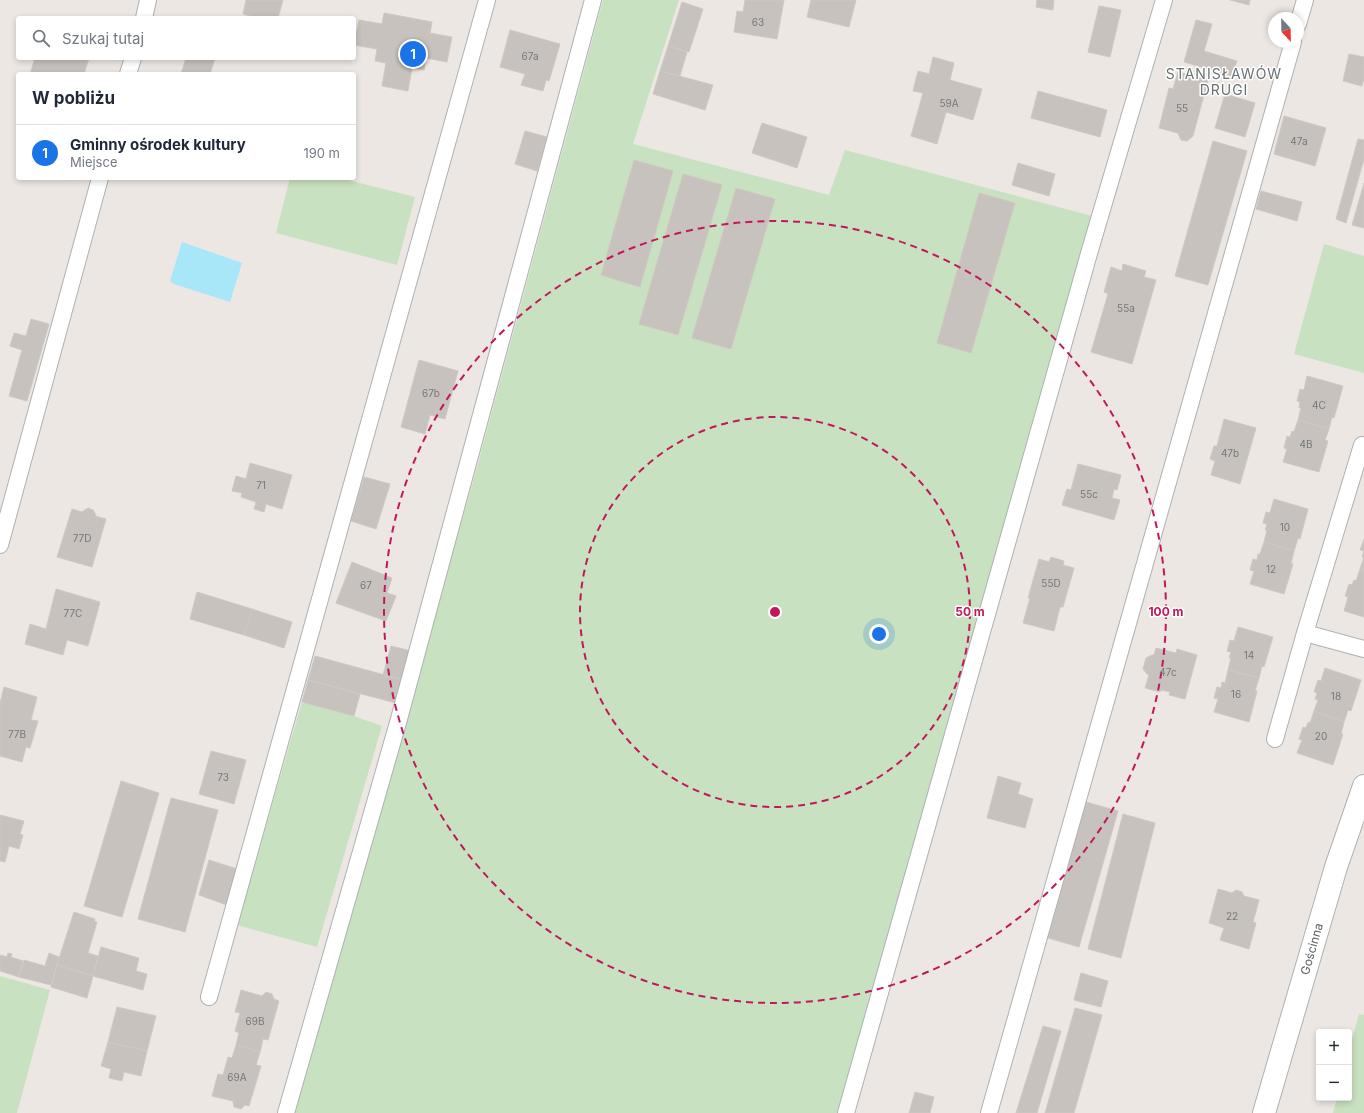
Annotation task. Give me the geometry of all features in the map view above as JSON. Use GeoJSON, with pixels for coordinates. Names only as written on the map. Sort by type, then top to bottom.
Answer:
{"type":"FeatureCollection","features":[{"type":"Feature","properties":{"kind":"street","name":"Gościnna"},"geometry":{"type":"LineString","coordinates":[[1264,1113],[1336,867],[1364,786]]}},
{"type":"Feature","properties":{"kind":"lane"},"geometry":{"type":"LineString","coordinates":[[144,16],[148,0]]}},
{"type":"Feature","properties":{"kind":"lane"},"geometry":{"type":"LineString","coordinates":[[209,997],[486,0]]}},
{"type":"Feature","properties":{"kind":"lane"},"geometry":{"type":"LineString","coordinates":[[286,1113],[401,711],[593,0]]}},
{"type":"Feature","properties":{"kind":"lane"},"geometry":{"type":"LineString","coordinates":[[846,1113],[1090,250],[1164,0]]}},
{"type":"Feature","properties":{"kind":"lane"},"geometry":{"type":"LineString","coordinates":[[1302,12],[1305,0]]}},
{"type":"Feature","properties":{"kind":"lane"},"geometry":{"type":"LineString","coordinates":[[989,1113],[1291,48]]}},
{"type":"Feature","properties":{"kind":"lane"},"geometry":{"type":"LineString","coordinates":[[129,72],[132,60]]}},
{"type":"Feature","properties":{"kind":"lane"},"geometry":{"type":"LineString","coordinates":[[0,545],[99,180]]}},
{"type":"Feature","properties":{"kind":"lane"},"geometry":{"type":"LineString","coordinates":[[1275,738],[1305,632],[1362,445]]}},
{"type":"Feature","properties":{"kind":"lane"},"geometry":{"type":"LineString","coordinates":[[1305,632],[1364,649]]}},
{"type":"Feature","properties":{"kind":"green space"},"geometry":{"type":"Polygon","coordinates":[[[603,0],[679,0],[633,144],[829,195],[845,150],[1092,216],[837,1113],[293,1113],[476,471],[603,0]]]}},
{"type":"Feature","properties":{"kind":"green space"},"geometry":{"type":"Polygon","coordinates":[[[289,180],[348,180],[415,197],[397,265],[276,233],[289,180]]]}},
{"type":"Feature","properties":{"kind":"green space"},"geometry":{"type":"Polygon","coordinates":[[[1324,244],[1364,256],[1364,373],[1294,354],[1324,244]]]}},
{"type":"Feature","properties":{"kind":"green space"},"geometry":{"type":"Polygon","coordinates":[[[302,702],[354,716],[382,726],[317,947],[237,925],[302,702]]]}},
{"type":"Feature","properties":{"kind":"green space"},"geometry":{"type":"Polygon","coordinates":[[[0,976],[50,990],[17,1113],[0,1113],[0,976]]]}},
{"type":"Feature","properties":{"kind":"green space"},"geometry":{"type":"Polygon","coordinates":[[[1359,1014],[1364,1015],[1364,1113],[1333,1113],[1336,1101],[1352,1101],[1352,1040],[1359,1014]]]}},
{"type":"Feature","properties":{"kind":"water"},"geometry":{"type":"Polygon","coordinates":[[[182,242],[242,263],[230,302],[174,284],[170,281],[182,242]]]}},
{"type":"Feature","properties":{"kind":"building"},"geometry":{"type":"Polygon","coordinates":[[[246,0],[283,0],[279,16],[251,16],[243,14],[246,0]]]}},
{"type":"Feature","properties":{"kind":"building"},"geometry":{"type":"Polygon","coordinates":[[[745,0],[784,0],[777,39],[734,32],[737,11],[743,12],[745,0]]]}},
{"type":"Feature","properties":{"kind":"building"},"geometry":{"type":"Polygon","coordinates":[[[811,0],[856,0],[849,27],[807,17],[811,0]]]}},
{"type":"Feature","properties":{"kind":"building"},"geometry":{"type":"Polygon","coordinates":[[[1037,0],[1054,0],[1053,10],[1036,7],[1037,0]]]}},
{"type":"Feature","properties":{"kind":"building"},"geometry":{"type":"Polygon","coordinates":[[[1230,0],[1250,0],[1249,5],[1230,0]]]}},
{"type":"Feature","properties":{"kind":"building"},"geometry":{"type":"Polygon","coordinates":[[[682,2],[703,9],[689,52],[668,46],[682,2]]]}},
{"type":"Feature","properties":{"kind":"building"},"geometry":{"type":"Polygon","coordinates":[[[1099,6],[1121,10],[1110,57],[1088,52],[1099,6]]]}},
{"type":"Feature","properties":{"kind":"building"},"geometry":{"type":"Polygon","coordinates":[[[384,13],[432,22],[430,33],[452,37],[447,62],[426,58],[424,70],[412,68],[408,91],[382,86],[386,63],[375,61],[377,49],[356,45],[356,35],[359,20],[382,24],[384,13]]]}},
{"type":"Feature","properties":{"kind":"building"},"geometry":{"type":"Polygon","coordinates":[[[1196,20],[1212,24],[1204,51],[1237,61],[1232,76],[1184,62],[1196,20]]]}},
{"type":"Feature","properties":{"kind":"building"},"geometry":{"type":"Polygon","coordinates":[[[510,30],[560,44],[549,81],[546,80],[543,91],[521,85],[525,74],[500,67],[510,30]]]}},
{"type":"Feature","properties":{"kind":"building"},"geometry":{"type":"Polygon","coordinates":[[[668,46],[687,52],[680,76],[660,71],[668,46]]]}},
{"type":"Feature","properties":{"kind":"building"},"geometry":{"type":"Polygon","coordinates":[[[1349,54],[1364,57],[1364,81],[1362,86],[1343,81],[1349,54]]]}},
{"type":"Feature","properties":{"kind":"building"},"geometry":{"type":"Polygon","coordinates":[[[933,57],[954,63],[950,80],[982,89],[973,120],[946,112],[937,144],[911,136],[923,93],[913,91],[918,71],[929,74],[933,57]]]}},
{"type":"Feature","properties":{"kind":"building"},"geometry":{"type":"Polygon","coordinates":[[[34,60],[88,60],[85,72],[31,72],[34,60]]]}},
{"type":"Feature","properties":{"kind":"building"},"geometry":{"type":"Polygon","coordinates":[[[185,60],[214,60],[211,72],[182,72],[185,60]]]}},
{"type":"Feature","properties":{"kind":"building"},"geometry":{"type":"Polygon","coordinates":[[[660,71],[713,85],[705,110],[653,94],[660,71]]]}},
{"type":"Feature","properties":{"kind":"building"},"geometry":{"type":"Polygon","coordinates":[[[1178,72],[1208,80],[1193,136],[1187,141],[1181,140],[1178,133],[1159,128],[1169,88],[1173,89],[1178,72]]]}},
{"type":"Feature","properties":{"kind":"building"},"geometry":{"type":"Polygon","coordinates":[[[1038,91],[1107,110],[1100,137],[1031,118],[1038,91]]]}},
{"type":"Feature","properties":{"kind":"building"},"geometry":{"type":"Polygon","coordinates":[[[1225,94],[1255,103],[1245,137],[1215,128],[1225,94]]]}},
{"type":"Feature","properties":{"kind":"building"},"geometry":{"type":"Polygon","coordinates":[[[1284,116],[1326,128],[1315,166],[1274,154],[1284,116]]]}},
{"type":"Feature","properties":{"kind":"building"},"geometry":{"type":"Polygon","coordinates":[[[762,123],[807,137],[797,168],[752,153],[762,123]]]}},
{"type":"Feature","properties":{"kind":"building"},"geometry":{"type":"Polygon","coordinates":[[[525,131],[547,137],[537,171],[515,164],[525,131]]]}},
{"type":"Feature","properties":{"kind":"building"},"geometry":{"type":"Polygon","coordinates":[[[1358,139],[1364,140],[1364,159],[1346,223],[1336,219],[1358,139]]]}},
{"type":"Feature","properties":{"kind":"building"},"geometry":{"type":"Polygon","coordinates":[[[1213,141],[1247,151],[1208,285],[1175,276],[1213,141]]]}},
{"type":"Feature","properties":{"kind":"building"},"geometry":{"type":"Polygon","coordinates":[[[634,160],[673,171],[640,287],[601,275],[634,160]]]}},
{"type":"Feature","properties":{"kind":"building"},"geometry":{"type":"Polygon","coordinates":[[[1018,163],[1055,174],[1049,196],[1012,185],[1018,163]]]}},
{"type":"Feature","properties":{"kind":"building"},"geometry":{"type":"Polygon","coordinates":[[[683,174],[722,185],[678,335],[639,324],[683,174]]]}},
{"type":"Feature","properties":{"kind":"building"},"geometry":{"type":"Polygon","coordinates":[[[1364,183],[1364,228],[1352,225],[1364,183]]]}},
{"type":"Feature","properties":{"kind":"building"},"geometry":{"type":"Polygon","coordinates":[[[736,188],[775,199],[731,349],[692,338],[736,188]]]}},
{"type":"Feature","properties":{"kind":"building"},"geometry":{"type":"Polygon","coordinates":[[[1261,191],[1302,202],[1297,221],[1256,209],[1261,191]]]}},
{"type":"Feature","properties":{"kind":"building"},"geometry":{"type":"Polygon","coordinates":[[[979,193],[1015,203],[971,353],[937,343],[979,193]]]}},
{"type":"Feature","properties":{"kind":"building"},"geometry":{"type":"Polygon","coordinates":[[[1123,264],[1146,271],[1144,277],[1156,280],[1132,364],[1091,352],[1108,294],[1104,292],[1111,267],[1122,271],[1123,264]]]}},
{"type":"Feature","properties":{"kind":"building"},"geometry":{"type":"Polygon","coordinates":[[[31,319],[49,324],[27,401],[9,396],[22,350],[10,346],[14,333],[26,336],[31,319]]]}},
{"type":"Feature","properties":{"kind":"building"},"geometry":{"type":"Polygon","coordinates":[[[419,360],[458,371],[445,419],[430,415],[425,434],[401,427],[419,360]]]}},
{"type":"Feature","properties":{"kind":"building"},"geometry":{"type":"Polygon","coordinates":[[[1307,376],[1343,386],[1334,418],[1332,417],[1329,429],[1298,420],[1301,408],[1299,408],[1300,402],[1297,401],[1300,389],[1304,390],[1307,376]]]}},
{"type":"Feature","properties":{"kind":"building"},"geometry":{"type":"Polygon","coordinates":[[[1224,419],[1256,428],[1240,484],[1211,475],[1215,461],[1210,459],[1214,446],[1217,446],[1224,419]]]}},
{"type":"Feature","properties":{"kind":"building"},"geometry":{"type":"Polygon","coordinates":[[[1298,420],[1329,429],[1325,440],[1328,441],[1319,472],[1283,462],[1287,449],[1284,448],[1287,436],[1290,437],[1292,431],[1294,432],[1298,420]]]}},
{"type":"Feature","properties":{"kind":"building"},"geometry":{"type":"Polygon","coordinates":[[[250,463],[292,475],[282,509],[266,504],[264,512],[254,509],[256,502],[241,497],[242,493],[232,491],[236,476],[246,479],[250,463]]]}},
{"type":"Feature","properties":{"kind":"building"},"geometry":{"type":"Polygon","coordinates":[[[1078,464],[1121,475],[1117,490],[1114,489],[1112,498],[1120,500],[1114,520],[1062,505],[1067,489],[1071,490],[1078,464]]]}},
{"type":"Feature","properties":{"kind":"building"},"geometry":{"type":"Polygon","coordinates":[[[364,477],[390,484],[376,529],[351,521],[364,477]]]}},
{"type":"Feature","properties":{"kind":"building"},"geometry":{"type":"Polygon","coordinates":[[[1274,499],[1308,509],[1300,539],[1298,538],[1294,551],[1264,542],[1267,524],[1263,523],[1266,512],[1270,513],[1274,499]]]}},
{"type":"Feature","properties":{"kind":"building"},"geometry":{"type":"Polygon","coordinates":[[[88,508],[93,510],[96,515],[95,516],[106,519],[92,567],[57,557],[72,509],[82,512],[88,508]]]}},
{"type":"Feature","properties":{"kind":"building"},"geometry":{"type":"Polygon","coordinates":[[[1364,539],[1364,551],[1360,550],[1364,539]]]}},
{"type":"Feature","properties":{"kind":"building"},"geometry":{"type":"Polygon","coordinates":[[[1264,542],[1294,551],[1291,563],[1293,564],[1284,594],[1250,584],[1254,571],[1250,570],[1253,559],[1257,560],[1258,554],[1260,554],[1264,542]]]}},
{"type":"Feature","properties":{"kind":"building"},"geometry":{"type":"Polygon","coordinates":[[[1051,557],[1064,561],[1063,565],[1074,568],[1063,607],[1060,607],[1054,631],[1023,623],[1030,598],[1028,598],[1039,559],[1049,562],[1051,557]]]}},
{"type":"Feature","properties":{"kind":"building"},"geometry":{"type":"Polygon","coordinates":[[[1364,557],[1364,570],[1360,569],[1364,557]]]}},
{"type":"Feature","properties":{"kind":"building"},"geometry":{"type":"Polygon","coordinates":[[[352,562],[392,578],[387,593],[396,596],[386,621],[336,603],[352,562]]]}},
{"type":"Feature","properties":{"kind":"building"},"geometry":{"type":"Polygon","coordinates":[[[1360,569],[1364,570],[1364,617],[1344,611],[1348,597],[1345,596],[1349,584],[1352,585],[1354,580],[1356,581],[1360,569]]]}},
{"type":"Feature","properties":{"kind":"building"},"geometry":{"type":"Polygon","coordinates":[[[56,589],[100,602],[88,646],[67,640],[63,655],[25,644],[30,624],[46,629],[56,589]]]}},
{"type":"Feature","properties":{"kind":"building"},"geometry":{"type":"Polygon","coordinates":[[[197,592],[252,609],[244,635],[190,619],[197,592]]]}},
{"type":"Feature","properties":{"kind":"building"},"geometry":{"type":"Polygon","coordinates":[[[252,609],[292,622],[284,648],[244,635],[252,609]]]}},
{"type":"Feature","properties":{"kind":"building"},"geometry":{"type":"Polygon","coordinates":[[[1238,627],[1273,637],[1259,678],[1228,670],[1231,652],[1227,651],[1230,640],[1234,641],[1238,627]]]}},
{"type":"Feature","properties":{"kind":"building"},"geometry":{"type":"Polygon","coordinates":[[[391,646],[411,651],[403,680],[383,675],[391,646]]]}},
{"type":"Feature","properties":{"kind":"building"},"geometry":{"type":"Polygon","coordinates":[[[1156,648],[1176,653],[1177,649],[1197,655],[1185,699],[1169,695],[1170,692],[1161,690],[1160,692],[1145,688],[1149,675],[1143,669],[1146,658],[1154,655],[1156,648]]]}},
{"type":"Feature","properties":{"kind":"building"},"geometry":{"type":"Polygon","coordinates":[[[315,656],[403,680],[396,703],[308,680],[315,656]]]}},
{"type":"Feature","properties":{"kind":"building"},"geometry":{"type":"Polygon","coordinates":[[[1325,668],[1361,680],[1351,711],[1348,710],[1344,722],[1314,711],[1318,700],[1315,699],[1317,693],[1314,692],[1318,680],[1321,681],[1325,668]]]}},
{"type":"Feature","properties":{"kind":"building"},"geometry":{"type":"Polygon","coordinates":[[[1228,670],[1259,678],[1249,722],[1214,712],[1218,699],[1214,698],[1217,687],[1221,688],[1222,682],[1225,683],[1228,670]]]}},
{"type":"Feature","properties":{"kind":"building"},"geometry":{"type":"Polygon","coordinates":[[[308,680],[360,694],[354,716],[302,702],[308,680]]]}},
{"type":"Feature","properties":{"kind":"building"},"geometry":{"type":"Polygon","coordinates":[[[4,687],[37,697],[31,720],[38,721],[30,748],[26,747],[22,762],[0,756],[0,703],[4,687]]]}},
{"type":"Feature","properties":{"kind":"building"},"geometry":{"type":"Polygon","coordinates":[[[1314,711],[1344,722],[1341,734],[1343,734],[1333,765],[1297,753],[1302,740],[1299,739],[1303,727],[1306,728],[1308,722],[1310,723],[1314,711]]]}},
{"type":"Feature","properties":{"kind":"building"},"geometry":{"type":"Polygon","coordinates":[[[211,751],[246,760],[234,804],[199,794],[211,751]]]}},
{"type":"Feature","properties":{"kind":"building"},"geometry":{"type":"Polygon","coordinates":[[[998,776],[1021,783],[1018,794],[1033,799],[1025,828],[987,818],[998,776]]]}},
{"type":"Feature","properties":{"kind":"building"},"geometry":{"type":"Polygon","coordinates":[[[121,781],[159,793],[122,917],[84,906],[121,781]]]}},
{"type":"Feature","properties":{"kind":"building"},"geometry":{"type":"Polygon","coordinates":[[[171,798],[218,810],[185,932],[138,919],[171,798]]]}},
{"type":"Feature","properties":{"kind":"building"},"geometry":{"type":"Polygon","coordinates":[[[1086,802],[1118,811],[1079,947],[1048,938],[1086,802]]]}},
{"type":"Feature","properties":{"kind":"building"},"geometry":{"type":"Polygon","coordinates":[[[1123,814],[1155,823],[1121,958],[1088,949],[1123,814]]]}},
{"type":"Feature","properties":{"kind":"building"},"geometry":{"type":"Polygon","coordinates":[[[0,815],[24,821],[20,834],[23,835],[19,849],[9,846],[5,862],[0,861],[0,815]]]}},
{"type":"Feature","properties":{"kind":"building"},"geometry":{"type":"Polygon","coordinates":[[[209,860],[237,869],[227,905],[199,895],[209,860]]]}},
{"type":"Feature","properties":{"kind":"building"},"geometry":{"type":"Polygon","coordinates":[[[1218,889],[1232,893],[1236,890],[1242,892],[1244,896],[1259,900],[1253,922],[1256,923],[1249,949],[1220,940],[1224,928],[1209,923],[1218,889]]]}},
{"type":"Feature","properties":{"kind":"building"},"geometry":{"type":"Polygon","coordinates":[[[74,912],[95,919],[94,921],[97,922],[88,953],[98,956],[93,976],[57,965],[74,912]]]}},
{"type":"Feature","properties":{"kind":"building"},"geometry":{"type":"Polygon","coordinates":[[[101,947],[139,958],[136,971],[147,974],[143,990],[93,976],[101,947]]]}},
{"type":"Feature","properties":{"kind":"building"},"geometry":{"type":"Polygon","coordinates":[[[8,953],[12,954],[11,957],[23,961],[19,977],[0,971],[0,955],[7,957],[8,953]]]}},
{"type":"Feature","properties":{"kind":"building"},"geometry":{"type":"Polygon","coordinates":[[[49,953],[59,957],[51,985],[19,977],[24,960],[45,966],[49,953]]]}},
{"type":"Feature","properties":{"kind":"building"},"geometry":{"type":"Polygon","coordinates":[[[57,965],[93,976],[87,998],[51,987],[57,965]]]}},
{"type":"Feature","properties":{"kind":"building"},"geometry":{"type":"Polygon","coordinates":[[[1081,973],[1108,981],[1101,1007],[1074,1000],[1081,973]]]}},
{"type":"Feature","properties":{"kind":"building"},"geometry":{"type":"Polygon","coordinates":[[[241,990],[262,996],[266,992],[272,994],[274,999],[279,1001],[268,1040],[263,1039],[260,1052],[236,1045],[239,1033],[235,1031],[240,1013],[235,1012],[241,990]]]}},
{"type":"Feature","properties":{"kind":"building"},"geometry":{"type":"Polygon","coordinates":[[[117,1007],[156,1016],[147,1051],[108,1042],[117,1007]]]}},
{"type":"Feature","properties":{"kind":"building"},"geometry":{"type":"Polygon","coordinates":[[[1075,1008],[1102,1015],[1074,1113],[1045,1113],[1075,1008]]]}},
{"type":"Feature","properties":{"kind":"building"},"geometry":{"type":"Polygon","coordinates":[[[1043,1026],[1061,1031],[1037,1113],[1016,1113],[1043,1026]]]}},
{"type":"Feature","properties":{"kind":"building"},"geometry":{"type":"Polygon","coordinates":[[[108,1042],[147,1051],[141,1076],[124,1072],[122,1081],[109,1078],[111,1069],[101,1066],[108,1042]]]}},
{"type":"Feature","properties":{"kind":"building"},"geometry":{"type":"Polygon","coordinates":[[[236,1045],[260,1052],[256,1065],[261,1066],[249,1106],[245,1105],[241,1109],[234,1107],[233,1101],[212,1096],[218,1074],[223,1075],[228,1057],[232,1058],[236,1045]]]}},
{"type":"Feature","properties":{"kind":"building"},"geometry":{"type":"Polygon","coordinates":[[[915,1092],[934,1097],[930,1113],[909,1113],[915,1092]]]}},
{"type":"Feature","properties":{"kind":"place","name":"Gminny ośrodek kultury"},"geometry":{"type":"Point","coordinates":[413,54]}},
{"type":"Feature","properties":{"kind":"district","name":"STANISŁAWÓW DRUGI"},"geometry":{"type":"Point","coordinates":[1224,82]}}]}
